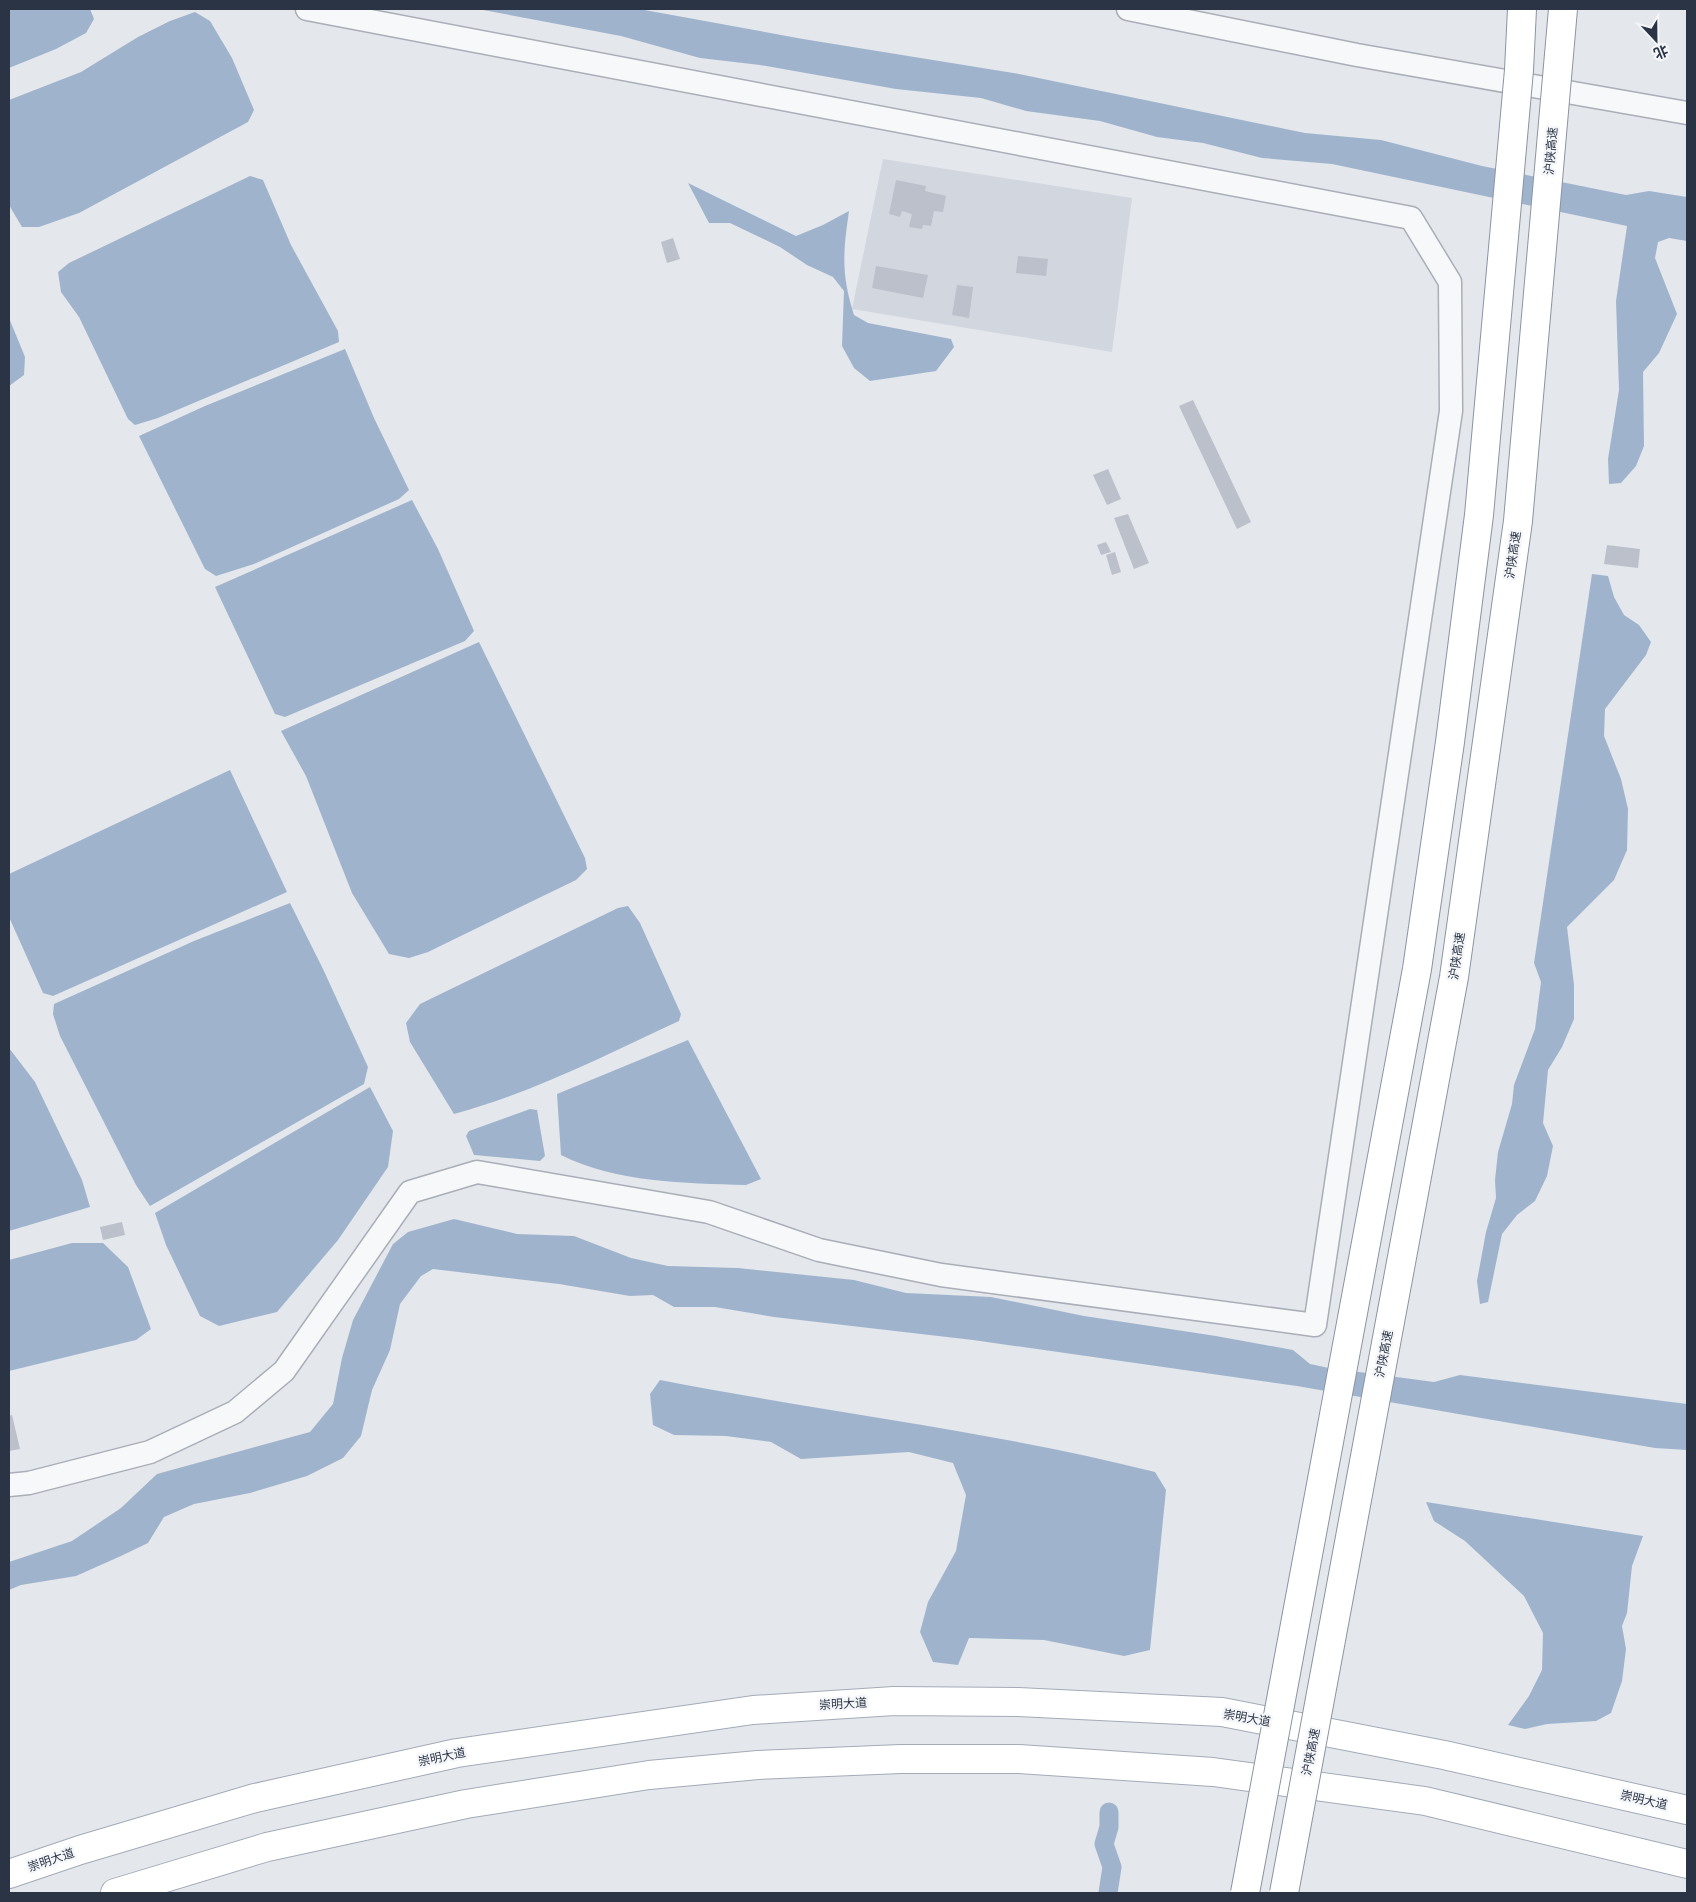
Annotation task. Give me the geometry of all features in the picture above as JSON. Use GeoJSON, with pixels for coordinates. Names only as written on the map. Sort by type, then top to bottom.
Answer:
{"type":"FeatureCollection","features":[{"type":"Feature","properties":{"kind":"main road"},"geometry":{"type":"LineString","coordinates":[[1245,1893],[1419,959],[1450,742],[1478,515],[1519,70],[1522,9]]}},
{"type":"Feature","properties":{"kind":"main road","name":"沪陕高速"},"geometry":{"type":"LineString","coordinates":[[1284,1893],[1454,978],[1518,521],[1563,9]]}},
{"type":"Feature","properties":{"kind":"main road","name":"崇明大道"},"geometry":{"type":"LineString","coordinates":[[9,1874],[80,1850],[255,1798],[458,1753],[753,1710],[894,1702],[1018,1702],[1222,1712],[1444,1755],[1687,1810]]}},
{"type":"Feature","properties":{"kind":"main road"},"geometry":{"type":"LineString","coordinates":[[116,1893],[267,1847],[466,1804],[648,1775],[758,1765],[901,1758],[1019,1759],[1213,1772],[1425,1801],[1687,1864]]}},
{"type":"Feature","properties":{"kind":"street"},"geometry":{"type":"LineString","coordinates":[[9,1485],[29,1484],[150,1452],[235,1412],[284,1372],[410,1192],[478,1172],[709,1212],[819,1250],[941,1275],[1315,1325],[1451,411],[1450,282],[1411,218],[307,9]]}},
{"type":"Feature","properties":{"kind":"street"},"geometry":{"type":"LineString","coordinates":[[1128,9],[1357,55],[1687,113]]}},
{"type":"Feature","properties":{"kind":"shaded area"},"geometry":{"type":"Polygon","coordinates":[[[883,159],[1132,198],[1112,352],[852,309],[883,159]]]}},
{"type":"Feature","properties":{"kind":"water"},"geometry":{"type":"Polygon","coordinates":[[[9,9],[90,9],[94,19],[86,33],[56,49],[9,68],[9,9]]]}},
{"type":"Feature","properties":{"kind":"water"},"geometry":{"type":"Polygon","coordinates":[[[478,9],[639,9],[803,39],[1019,74],[1305,133],[1381,140],[1482,166],[1626,195],[1649,191],[1687,197],[1687,241],[1669,238],[1658,242],[1655,258],[1677,314],[1659,353],[1643,372],[1644,446],[1636,466],[1621,483],[1609,484],[1608,459],[1619,390],[1616,301],[1627,226],[1332,164],[1262,158],[1203,143],[1157,137],[1100,121],[1026,111],[981,98],[896,89],[760,65],[700,58],[621,36],[478,9]]]}},
{"type":"Feature","properties":{"kind":"water"},"geometry":{"type":"Polygon","coordinates":[[[195,12],[210,21],[232,58],[254,110],[248,122],[79,213],[39,227],[22,227],[9,205],[9,100],[81,72],[138,37],[170,21],[195,12]]]}},
{"type":"Feature","properties":{"kind":"water"},"geometry":{"type":"Polygon","coordinates":[[[250,176],[263,180],[291,245],[338,331],[339,342],[158,418],[135,425],[128,419],[79,317],[61,292],[58,272],[69,263],[250,176]]]}},
{"type":"Feature","properties":{"kind":"water"},"geometry":{"type":"Polygon","coordinates":[[[688,183],[796,236],[823,225],[849,211],[844,263],[847,287],[854,315],[868,323],[951,339],[954,347],[936,371],[870,381],[854,368],[842,346],[844,291],[833,277],[807,265],[780,247],[730,223],[709,223],[688,183]]]}},
{"type":"Feature","properties":{"kind":"water"},"geometry":{"type":"Polygon","coordinates":[[[9,318],[25,357],[24,375],[9,386],[9,318]]]}},
{"type":"Feature","properties":{"kind":"water"},"geometry":{"type":"Polygon","coordinates":[[[345,349],[374,418],[409,490],[399,499],[254,564],[216,576],[205,569],[139,436],[205,406],[345,349]]]}},
{"type":"Feature","properties":{"kind":"water"},"geometry":{"type":"Polygon","coordinates":[[[412,500],[438,549],[474,631],[465,641],[285,717],[275,714],[215,587],[412,500]]]}},
{"type":"Feature","properties":{"kind":"water"},"geometry":{"type":"Polygon","coordinates":[[[1592,574],[1608,576],[1614,597],[1624,615],[1639,625],[1651,642],[1646,655],[1605,709],[1604,736],[1621,779],[1628,809],[1627,850],[1614,880],[1567,927],[1574,985],[1574,1019],[1562,1047],[1548,1070],[1543,1123],[1553,1146],[1547,1176],[1535,1201],[1517,1215],[1502,1234],[1488,1302],[1480,1304],[1477,1281],[1486,1232],[1496,1198],[1495,1180],[1498,1152],[1512,1104],[1514,1085],[1535,1029],[1541,982],[1534,963],[1592,574]]]}},
{"type":"Feature","properties":{"kind":"water"},"geometry":{"type":"Polygon","coordinates":[[[479,642],[585,858],[587,869],[576,880],[428,952],[409,958],[389,954],[352,893],[306,776],[281,731],[479,642]]]}},
{"type":"Feature","properties":{"kind":"water"},"geometry":{"type":"Polygon","coordinates":[[[230,770],[287,892],[53,996],[43,993],[9,917],[9,874],[230,770]]]}},
{"type":"Feature","properties":{"kind":"water"},"geometry":{"type":"Polygon","coordinates":[[[290,903],[368,1067],[364,1084],[150,1206],[136,1185],[60,1036],[53,1014],[54,1004],[194,941],[290,903]]]}},
{"type":"Feature","properties":{"kind":"water"},"geometry":{"type":"Polygon","coordinates":[[[628,906],[640,923],[681,1014],[679,1021],[540,1084],[454,1114],[410,1042],[406,1023],[420,1004],[618,908],[628,906]]]}},
{"type":"Feature","properties":{"kind":"water"},"geometry":{"type":"Polygon","coordinates":[[[688,1040],[761,1179],[746,1185],[652,1180],[605,1171],[561,1155],[557,1094],[688,1040]]]}},
{"type":"Feature","properties":{"kind":"water"},"geometry":{"type":"Polygon","coordinates":[[[9,1048],[35,1082],[82,1180],[90,1207],[9,1231],[9,1048]]]}},
{"type":"Feature","properties":{"kind":"water"},"geometry":{"type":"Polygon","coordinates":[[[370,1087],[393,1131],[388,1167],[338,1240],[277,1312],[219,1326],[200,1316],[166,1245],[155,1213],[370,1087]]]}},
{"type":"Feature","properties":{"kind":"water"},"geometry":{"type":"Polygon","coordinates":[[[530,1109],[537,1110],[545,1156],[540,1161],[474,1155],[466,1136],[469,1131],[530,1109]]]}},
{"type":"Feature","properties":{"kind":"water"},"geometry":{"type":"Polygon","coordinates":[[[454,1219],[517,1234],[574,1236],[631,1258],[668,1266],[738,1268],[854,1280],[906,1293],[991,1297],[1084,1316],[1293,1350],[1310,1364],[1329,1368],[1434,1382],[1460,1375],[1687,1404],[1687,1450],[1655,1448],[1297,1386],[973,1340],[774,1317],[715,1307],[674,1307],[653,1295],[630,1296],[559,1284],[433,1269],[421,1276],[400,1304],[390,1350],[372,1390],[361,1436],[343,1458],[307,1476],[250,1493],[194,1504],[164,1517],[148,1543],[121,1556],[76,1576],[21,1585],[9,1590],[9,1562],[72,1541],[121,1508],[157,1474],[310,1432],[333,1404],[342,1358],[353,1320],[393,1244],[408,1232],[454,1219]]]}},
{"type":"Feature","properties":{"kind":"water"},"geometry":{"type":"Polygon","coordinates":[[[72,1243],[103,1243],[128,1267],[151,1329],[136,1340],[9,1371],[9,1260],[72,1243]]]}},
{"type":"Feature","properties":{"kind":"water"},"geometry":{"type":"Polygon","coordinates":[[[660,1380],[970,1433],[1155,1472],[1166,1490],[1150,1650],[1124,1656],[1044,1640],[969,1638],[958,1665],[933,1662],[920,1632],[928,1602],[956,1551],[966,1495],[953,1463],[909,1452],[801,1459],[771,1442],[726,1436],[674,1435],[653,1425],[650,1394],[660,1380]]]}},
{"type":"Feature","properties":{"kind":"water"},"geometry":{"type":"Polygon","coordinates":[[[1426,1502],[1643,1536],[1632,1566],[1627,1613],[1622,1626],[1626,1649],[1622,1681],[1611,1713],[1596,1721],[1547,1724],[1525,1729],[1508,1725],[1529,1696],[1542,1670],[1543,1633],[1524,1596],[1465,1541],[1434,1521],[1426,1502]]]}},
{"type":"Feature","properties":{"kind":"building"},"geometry":{"type":"Polygon","coordinates":[[[896,180],[926,186],[925,191],[946,196],[943,212],[934,211],[931,226],[923,225],[922,229],[909,227],[912,214],[902,211],[900,217],[889,214],[896,180]]]}},
{"type":"Feature","properties":{"kind":"building"},"geometry":{"type":"Polygon","coordinates":[[[673,238],[680,259],[667,263],[661,242],[673,238]]]}},
{"type":"Feature","properties":{"kind":"building"},"geometry":{"type":"Polygon","coordinates":[[[1018,256],[1048,259],[1046,276],[1016,273],[1018,256]]]}},
{"type":"Feature","properties":{"kind":"building"},"geometry":{"type":"Polygon","coordinates":[[[876,266],[928,275],[923,298],[872,288],[876,266]]]}},
{"type":"Feature","properties":{"kind":"building"},"geometry":{"type":"Polygon","coordinates":[[[957,285],[973,287],[969,318],[952,315],[957,285]]]}},
{"type":"Feature","properties":{"kind":"building"},"geometry":{"type":"Polygon","coordinates":[[[1193,400],[1251,522],[1237,529],[1179,406],[1193,400]]]}},
{"type":"Feature","properties":{"kind":"building"},"geometry":{"type":"Polygon","coordinates":[[[1108,469],[1121,499],[1107,505],[1093,475],[1108,469]]]}},
{"type":"Feature","properties":{"kind":"building"},"geometry":{"type":"Polygon","coordinates":[[[1128,514],[1149,563],[1134,569],[1114,518],[1128,514]]]}},
{"type":"Feature","properties":{"kind":"building"},"geometry":{"type":"Polygon","coordinates":[[[1106,542],[1111,552],[1101,555],[1097,545],[1106,542]]]}},
{"type":"Feature","properties":{"kind":"building"},"geometry":{"type":"Polygon","coordinates":[[[1607,545],[1640,549],[1638,568],[1604,564],[1607,545]]]}},
{"type":"Feature","properties":{"kind":"building"},"geometry":{"type":"Polygon","coordinates":[[[1115,552],[1121,572],[1112,575],[1106,555],[1115,552]]]}},
{"type":"Feature","properties":{"kind":"building"},"geometry":{"type":"Polygon","coordinates":[[[122,1222],[125,1235],[103,1240],[100,1227],[122,1222]]]}},
{"type":"Feature","properties":{"kind":"building"},"geometry":{"type":"Polygon","coordinates":[[[12,1415],[20,1449],[9,1451],[9,1416],[12,1415]]]}},
{"type":"Feature","properties":{"kind":"waterway"},"geometry":{"type":"LineString","coordinates":[[1108,1893],[1112,1867],[1104,1844],[1109,1827],[1109,1812]]}}]}
